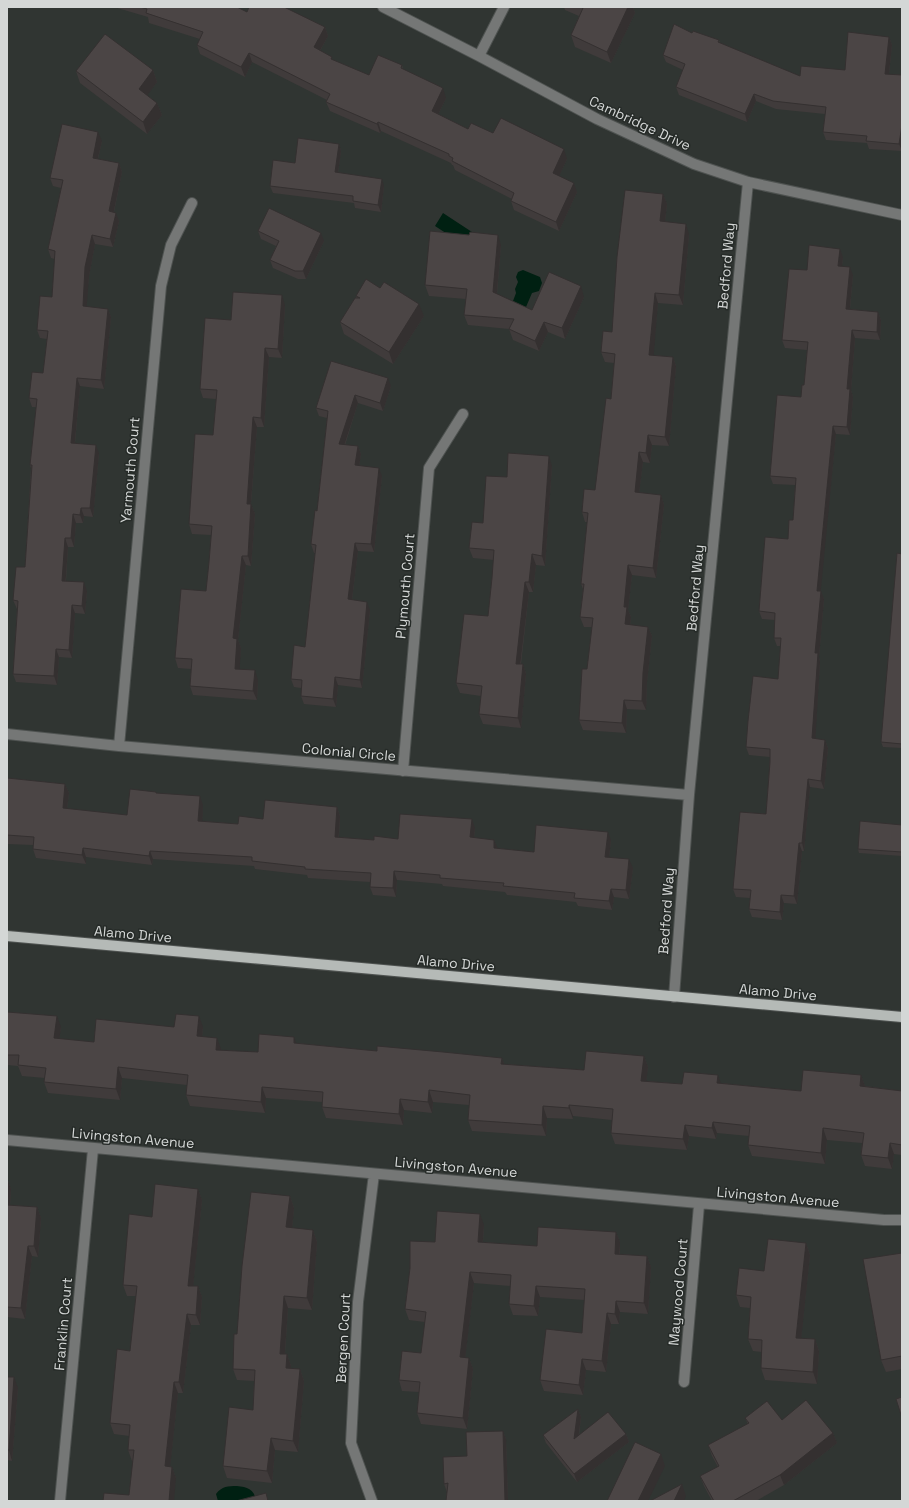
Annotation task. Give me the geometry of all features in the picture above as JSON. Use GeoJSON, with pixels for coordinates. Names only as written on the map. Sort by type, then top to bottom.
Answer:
{"type":"FeatureCollection","features":[{"type":"Feature","properties":{"kind":"main road","name":"Alamo Drive"},"geometry":{"type":"LineString","coordinates":[[7,936],[902,1017]]}},
{"type":"Feature","properties":{"kind":"street","name":"Cambridge Drive"},"geometry":{"type":"LineString","coordinates":[[383,7],[597,119],[694,164],[748,182],[902,215]]}},
{"type":"Feature","properties":{"kind":"street"},"geometry":{"type":"LineString","coordinates":[[479,56],[504,7]]}},
{"type":"Feature","properties":{"kind":"street","name":"Bedford Way"},"geometry":{"type":"LineString","coordinates":[[674,997],[689,795],[748,182]]}},
{"type":"Feature","properties":{"kind":"street","name":"Yarmouth Court"},"geometry":{"type":"LineString","coordinates":[[119,746],[161,286],[171,245],[192,203]]}},
{"type":"Feature","properties":{"kind":"street","name":"Plymouth Court"},"geometry":{"type":"LineString","coordinates":[[403,771],[429,468],[463,414]]}},
{"type":"Feature","properties":{"kind":"street","name":"Colonial Circle"},"geometry":{"type":"LineString","coordinates":[[7,734],[119,746],[689,795]]}},
{"type":"Feature","properties":{"kind":"street","name":"Livingston Avenue"},"geometry":{"type":"LineString","coordinates":[[7,1140],[699,1204],[884,1220],[902,1220]]}},
{"type":"Feature","properties":{"kind":"street","name":"Franklin Court"},"geometry":{"type":"LineString","coordinates":[[60,1501],[93,1149]]}},
{"type":"Feature","properties":{"kind":"street","name":"Bergen Court"},"geometry":{"type":"LineString","coordinates":[[372,1501],[351,1443],[358,1302],[374,1174]]}},
{"type":"Feature","properties":{"kind":"street","name":"Maywood Court"},"geometry":{"type":"LineString","coordinates":[[684,1382],[699,1204]]}},
{"type":"Feature","properties":{"kind":"shaded area"},"geometry":{"type":"Polygon","coordinates":[[[443,213],[472,232],[471,247],[461,243],[435,226],[443,213]]]}},
{"type":"Feature","properties":{"kind":"shaded area"},"geometry":{"type":"Polygon","coordinates":[[[523,270],[540,277],[542,283],[539,291],[532,293],[526,307],[522,308],[514,305],[513,301],[518,282],[516,277],[518,272],[523,270]]]}},
{"type":"Feature","properties":{"kind":"shaded area"},"geometry":{"type":"Polygon","coordinates":[[[228,1486],[237,1486],[250,1489],[254,1493],[256,1500],[218,1501],[216,1494],[221,1489],[228,1486]]]}},
{"type":"Feature","properties":{"kind":"building"},"geometry":{"type":"Polygon","coordinates":[[[140,7],[237,7],[247,12],[249,7],[284,7],[325,27],[314,47],[332,57],[331,59],[369,75],[378,55],[402,65],[401,68],[443,88],[432,111],[468,129],[471,123],[493,133],[501,118],[564,149],[553,173],[574,183],[556,222],[511,201],[514,193],[452,161],[453,158],[449,156],[449,154],[378,122],[377,124],[326,102],[330,94],[249,53],[241,67],[197,45],[203,32],[146,13],[147,9],[140,7]]]}},
{"type":"Feature","properties":{"kind":"building"},"geometry":{"type":"Polygon","coordinates":[[[581,7],[628,7],[607,52],[571,35],[583,8],[581,7]]]}},
{"type":"Feature","properties":{"kind":"building"},"geometry":{"type":"Polygon","coordinates":[[[674,24],[692,33],[693,31],[719,40],[718,42],[800,76],[801,66],[845,70],[848,32],[889,37],[885,74],[902,75],[902,125],[899,144],[866,141],[867,136],[823,132],[826,107],[773,101],[754,94],[745,114],[676,87],[685,64],[663,55],[674,24]]]}},
{"type":"Feature","properties":{"kind":"building"},"geometry":{"type":"Polygon","coordinates":[[[105,34],[153,70],[139,89],[157,103],[143,122],[76,71],[105,34]]]}},
{"type":"Feature","properties":{"kind":"building"},"geometry":{"type":"Polygon","coordinates":[[[62,124],[98,132],[93,158],[119,163],[109,211],[116,213],[110,239],[92,235],[85,267],[83,306],[108,309],[101,380],[77,378],[71,443],[96,445],[90,508],[81,508],[80,515],[73,514],[71,538],[65,538],[62,581],[84,582],[82,606],[72,605],[69,650],[56,649],[54,676],[13,674],[18,601],[13,600],[16,567],[25,567],[32,465],[30,465],[37,399],[29,398],[32,372],[43,373],[48,331],[37,330],[40,296],[52,297],[55,251],[48,249],[63,180],[50,178],[62,124]]]}},
{"type":"Feature","properties":{"kind":"building"},"geometry":{"type":"Polygon","coordinates":[[[298,138],[339,144],[335,172],[382,179],[378,205],[353,201],[353,196],[270,186],[273,160],[295,163],[298,138]]]}},
{"type":"Feature","properties":{"kind":"building"},"geometry":{"type":"Polygon","coordinates":[[[625,190],[663,194],[660,221],[686,224],[679,295],[655,293],[649,355],[673,357],[665,437],[648,435],[646,453],[639,452],[635,492],[661,495],[653,568],[628,565],[624,607],[627,607],[625,624],[648,627],[643,673],[642,701],[624,700],[622,723],[579,720],[582,669],[587,669],[593,618],[580,617],[584,584],[581,584],[588,513],[582,512],[584,489],[595,490],[606,398],[611,399],[615,354],[601,352],[603,331],[612,332],[617,257],[625,190]]]}},
{"type":"Feature","properties":{"kind":"building"},"geometry":{"type":"Polygon","coordinates":[[[269,208],[321,233],[303,271],[295,271],[270,260],[279,241],[258,231],[269,208]]]}},
{"type":"Feature","properties":{"kind":"building"},"geometry":{"type":"Polygon","coordinates":[[[430,231],[469,235],[470,232],[498,235],[493,292],[532,310],[549,272],[581,286],[562,328],[544,322],[535,341],[509,329],[514,319],[464,315],[467,289],[425,285],[430,231]]]}},
{"type":"Feature","properties":{"kind":"building"},"geometry":{"type":"Polygon","coordinates":[[[809,245],[840,249],[838,266],[850,267],[846,309],[878,312],[877,332],[852,330],[847,389],[850,389],[847,427],[833,426],[817,591],[821,591],[815,653],[818,653],[812,738],[825,740],[821,781],[808,779],[802,843],[799,843],[794,896],[781,895],[780,912],[749,909],[751,890],[733,889],[740,812],[766,814],[770,749],[746,747],[753,676],[778,679],[781,638],[774,638],[775,613],[759,611],[765,537],[788,539],[789,520],[793,520],[796,478],[770,476],[777,395],[801,397],[802,385],[804,385],[808,342],[782,340],[789,269],[807,270],[809,245]]]}},
{"type":"Feature","properties":{"kind":"building"},"geometry":{"type":"Polygon","coordinates":[[[366,279],[380,288],[384,282],[419,304],[389,352],[340,322],[355,298],[360,298],[356,296],[366,279]]]}},
{"type":"Feature","properties":{"kind":"building"},"geometry":{"type":"Polygon","coordinates":[[[233,292],[282,295],[278,349],[265,348],[261,418],[253,417],[247,504],[251,504],[248,556],[242,556],[233,638],[237,639],[235,669],[255,670],[253,691],[190,686],[192,659],[175,658],[181,589],[206,591],[209,562],[212,526],[189,524],[195,434],[213,435],[217,390],[200,389],[205,318],[231,320],[233,292]]]}},
{"type":"Feature","properties":{"kind":"building"},"geometry":{"type":"Polygon","coordinates":[[[331,361],[388,378],[380,403],[355,395],[339,444],[358,446],[355,465],[379,468],[371,544],[355,543],[348,599],[367,602],[360,680],[335,677],[333,699],[301,696],[302,680],[291,679],[294,645],[305,647],[316,545],[311,544],[315,510],[317,511],[328,411],[316,408],[331,361]]]}},
{"type":"Feature","properties":{"kind":"building"},"geometry":{"type":"Polygon","coordinates":[[[508,453],[549,456],[542,556],[532,554],[529,582],[525,582],[516,664],[523,664],[518,718],[479,714],[482,686],[456,683],[464,614],[488,616],[492,578],[494,550],[469,548],[472,522],[483,523],[486,476],[507,477],[508,453]]]}},
{"type":"Feature","properties":{"kind":"building"},"geometry":{"type":"Polygon","coordinates":[[[897,553],[902,554],[902,744],[881,742],[897,553]]]}},
{"type":"Feature","properties":{"kind":"building"},"geometry":{"type":"Polygon","coordinates":[[[7,778],[65,784],[63,808],[127,815],[130,789],[156,793],[200,796],[198,821],[238,824],[239,816],[263,819],[265,800],[337,807],[335,837],[374,840],[374,836],[398,839],[400,814],[472,819],[470,837],[494,840],[494,848],[534,852],[536,825],[608,832],[605,857],[629,859],[626,890],[611,889],[609,901],[574,898],[575,893],[503,886],[504,883],[440,878],[440,875],[394,871],[393,888],[370,887],[371,873],[305,869],[305,867],[252,861],[252,857],[150,851],[149,856],[83,848],[82,855],[33,849],[34,837],[7,835],[7,778]]]}},
{"type":"Feature","properties":{"kind":"building"},"geometry":{"type":"Polygon","coordinates":[[[860,821],[902,825],[902,852],[858,849],[860,821]]]}},
{"type":"Feature","properties":{"kind":"building"},"geometry":{"type":"Polygon","coordinates":[[[7,1012],[57,1016],[54,1038],[94,1042],[96,1019],[174,1027],[176,1014],[199,1016],[197,1036],[217,1038],[216,1050],[258,1052],[259,1034],[294,1037],[294,1043],[377,1051],[377,1046],[443,1052],[502,1058],[501,1064],[584,1070],[586,1051],[644,1056],[641,1081],[682,1084],[684,1072],[718,1075],[717,1083],[801,1091],[803,1070],[861,1075],[860,1086],[902,1091],[902,1145],[890,1143],[888,1158],[861,1155],[864,1133],[823,1128],[821,1153],[748,1145],[750,1126],[713,1122],[712,1128],[685,1125],[683,1139],[611,1133],[613,1109],[569,1105],[569,1108],[543,1106],[542,1125],[468,1120],[470,1095],[429,1090],[428,1102],[400,1099],[399,1114],[322,1107],[323,1092],[262,1087],[261,1102],[186,1095],[188,1075],[118,1067],[116,1089],[44,1082],[46,1068],[18,1065],[19,1055],[7,1055],[7,1012]]]}},
{"type":"Feature","properties":{"kind":"building"},"geometry":{"type":"Polygon","coordinates":[[[155,1184],[198,1189],[188,1286],[198,1286],[196,1315],[187,1314],[179,1382],[174,1382],[165,1466],[172,1467],[169,1501],[103,1501],[104,1493],[129,1495],[134,1450],[128,1450],[130,1425],[110,1423],[117,1349],[130,1351],[137,1286],[123,1285],[129,1214],[152,1217],[155,1184]]]}},
{"type":"Feature","properties":{"kind":"building"},"geometry":{"type":"Polygon","coordinates":[[[251,1192],[290,1196],[286,1227],[313,1230],[307,1298],[284,1296],[280,1354],[287,1354],[286,1368],[300,1369],[293,1441],[271,1438],[267,1471],[223,1466],[229,1407],[253,1410],[255,1370],[233,1369],[234,1334],[237,1334],[242,1266],[251,1192]]]}},
{"type":"Feature","properties":{"kind":"building"},"geometry":{"type":"Polygon","coordinates":[[[7,1205],[37,1207],[34,1246],[28,1246],[21,1308],[7,1307],[7,1205]]]}},
{"type":"Feature","properties":{"kind":"building"},"geometry":{"type":"Polygon","coordinates":[[[437,1211],[480,1214],[478,1242],[537,1246],[538,1227],[616,1232],[615,1254],[647,1256],[644,1303],[616,1301],[615,1314],[607,1313],[602,1361],[582,1359],[579,1385],[540,1380],[546,1329],[582,1333],[585,1289],[536,1286],[534,1306],[509,1304],[511,1275],[470,1272],[460,1357],[469,1358],[463,1418],[417,1413],[420,1382],[399,1380],[402,1351],[421,1353],[426,1312],[405,1309],[410,1268],[410,1241],[435,1242],[437,1211]]]}},
{"type":"Feature","properties":{"kind":"building"},"geometry":{"type":"Polygon","coordinates":[[[768,1239],[806,1243],[796,1338],[815,1339],[813,1372],[761,1368],[762,1340],[748,1339],[751,1297],[736,1295],[739,1268],[764,1271],[768,1239]]]}},
{"type":"Feature","properties":{"kind":"building"},"geometry":{"type":"Polygon","coordinates":[[[902,1253],[902,1356],[881,1360],[863,1259],[902,1253]]]}},
{"type":"Feature","properties":{"kind":"building"},"geometry":{"type":"Polygon","coordinates":[[[7,1377],[14,1377],[9,1450],[7,1450],[7,1377]]]}},
{"type":"Feature","properties":{"kind":"building"},"geometry":{"type":"Polygon","coordinates":[[[902,1397],[902,1418],[896,1399],[902,1397]]]}},
{"type":"Feature","properties":{"kind":"building"},"geometry":{"type":"Polygon","coordinates":[[[806,1400],[833,1433],[780,1475],[733,1501],[714,1501],[700,1476],[719,1466],[708,1445],[749,1423],[745,1418],[767,1401],[782,1420],[806,1400]]]}},
{"type":"Feature","properties":{"kind":"building"},"geometry":{"type":"Polygon","coordinates":[[[578,1409],[574,1439],[608,1412],[626,1434],[574,1474],[543,1435],[578,1409]]]}},
{"type":"Feature","properties":{"kind":"building"},"geometry":{"type":"Polygon","coordinates":[[[503,1431],[505,1501],[446,1501],[448,1483],[444,1484],[443,1457],[467,1456],[466,1432],[503,1431]]]}},
{"type":"Feature","properties":{"kind":"building"},"geometry":{"type":"Polygon","coordinates":[[[635,1442],[661,1454],[638,1501],[607,1501],[635,1442]]]}},
{"type":"Feature","properties":{"kind":"building"},"geometry":{"type":"Polygon","coordinates":[[[682,1484],[674,1501],[650,1501],[682,1484]]]}},
{"type":"Feature","properties":{"kind":"building"},"geometry":{"type":"Polygon","coordinates":[[[266,1493],[268,1501],[236,1501],[266,1493]]]}}]}
